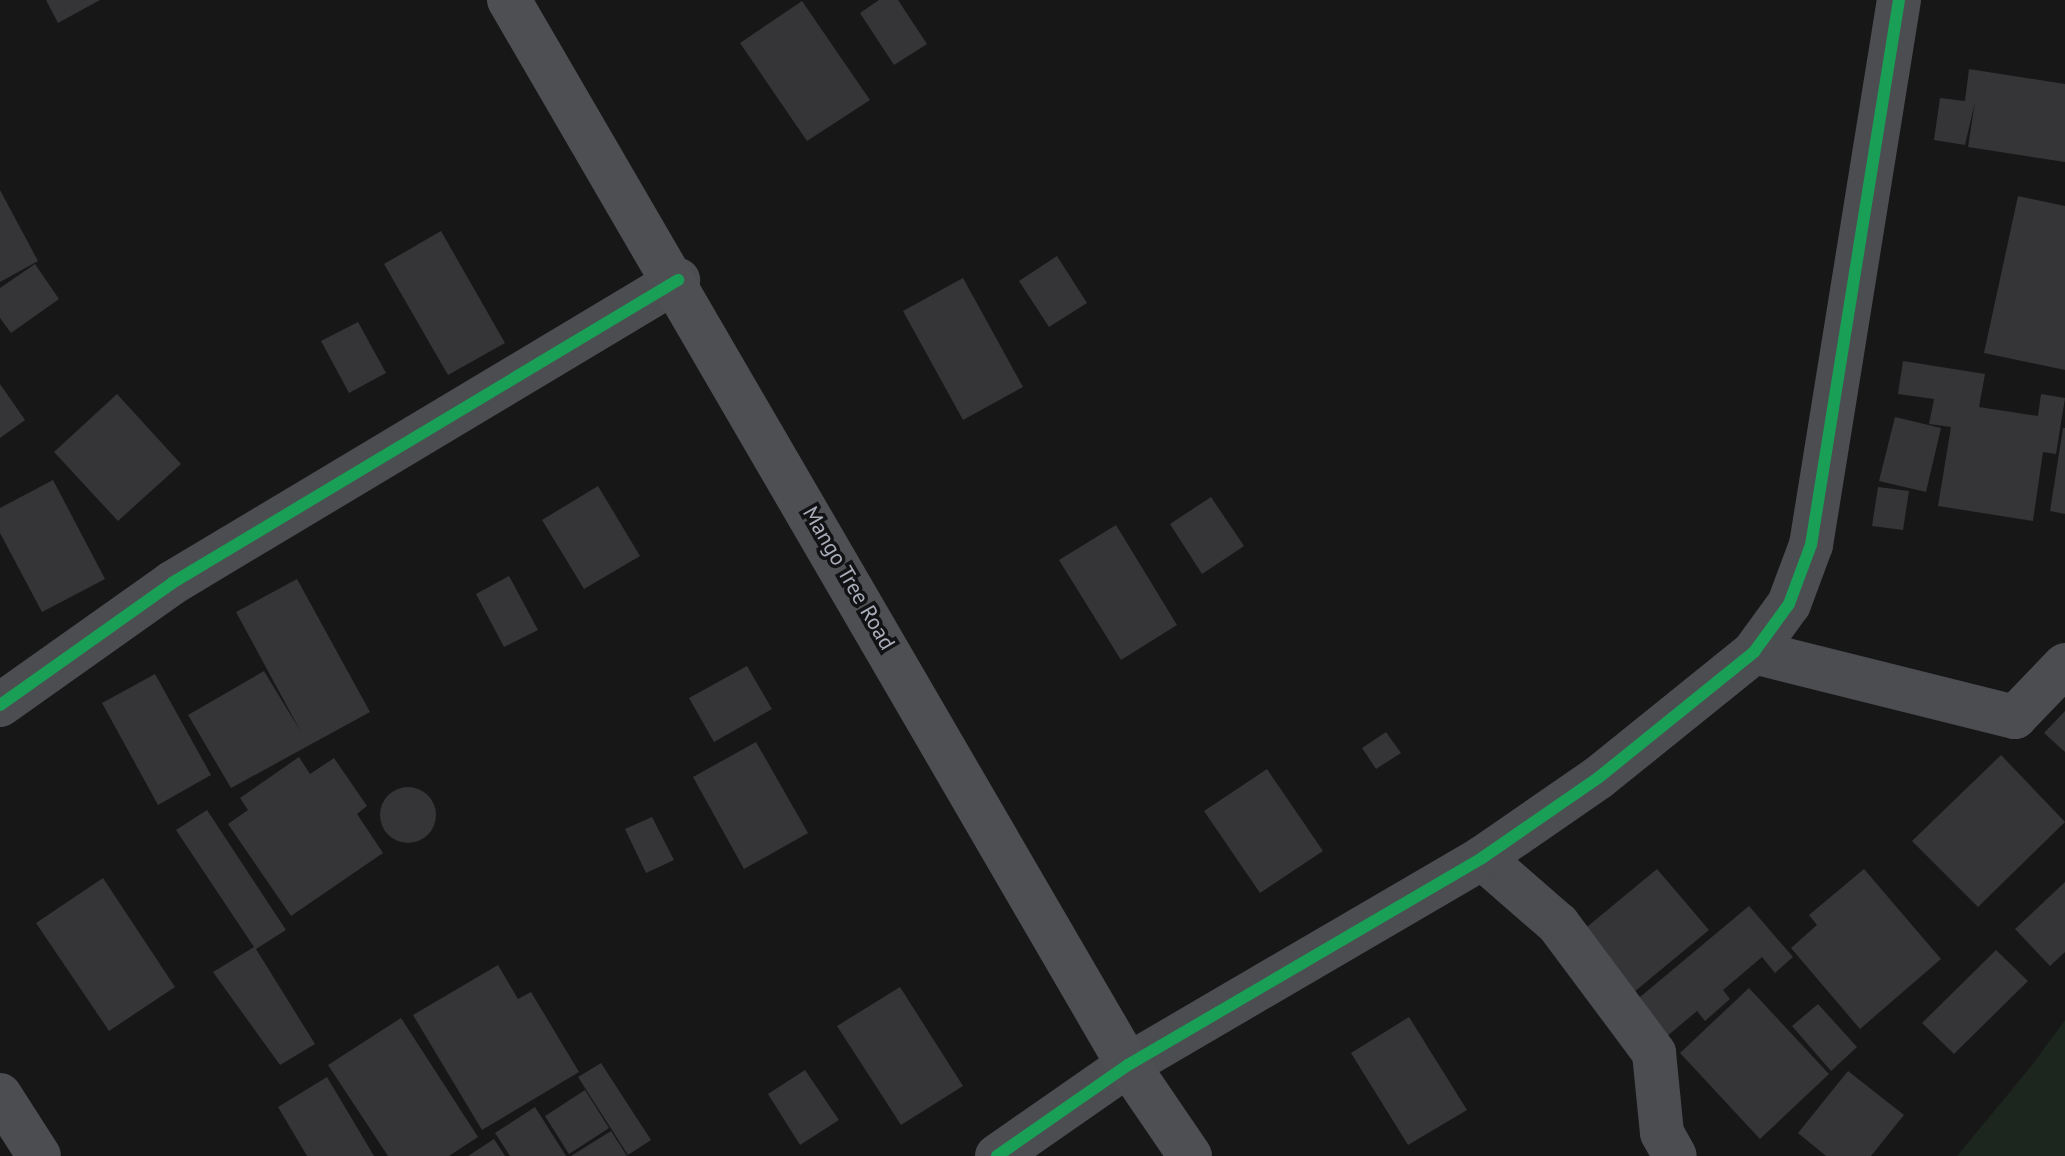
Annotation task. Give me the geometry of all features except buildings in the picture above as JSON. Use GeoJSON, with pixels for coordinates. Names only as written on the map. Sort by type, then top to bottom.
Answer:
{"type":"FeatureCollection","features":[{"type":"Feature","properties":{"kind":"main road","name":"Mango Tree Road"},"geometry":{"type":"LineString","coordinates":[[509,0],[678,280],[1128,1065],[1190,1156]]}},
{"type":"Feature","properties":{"kind":"street"},"geometry":{"type":"LineString","coordinates":[[997,1156],[1128,1065],[1482,858],[1633,751],[1754,652],[1789,604],[1811,545],[1899,0]]}},
{"type":"Feature","properties":{"kind":"street"},"geometry":{"type":"LineString","coordinates":[[0,705],[172,583],[678,280]]}},
{"type":"Feature","properties":{"kind":"street"},"geometry":{"type":"LineString","coordinates":[[1754,652],[2015,717],[2065,665]]}},
{"type":"Feature","properties":{"kind":"street"},"geometry":{"type":"LineString","coordinates":[[1482,858],[1558,924],[1654,1053],[1662,1133],[1675,1156]]}},
{"type":"Feature","properties":{"kind":"street"},"geometry":{"type":"LineString","coordinates":[[0,1095],[39,1156]]}},
{"type":"Feature","properties":{"kind":"shaded area"},"geometry":{"type":"Polygon","coordinates":[[[2065,1020],[2065,1156],[1957,1156],[2032,1065],[2065,1020]]]}},
{"type":"Feature","properties":{"kind":"cycle path"},"geometry":{"type":"LineString","coordinates":[[997,1156],[1128,1065],[1482,858],[1598,778],[1754,652],[1789,604],[1811,545],[1899,0]]}},
{"type":"Feature","properties":{"kind":"cycle path"},"geometry":{"type":"LineString","coordinates":[[0,705],[172,583],[678,280]]}}]}
